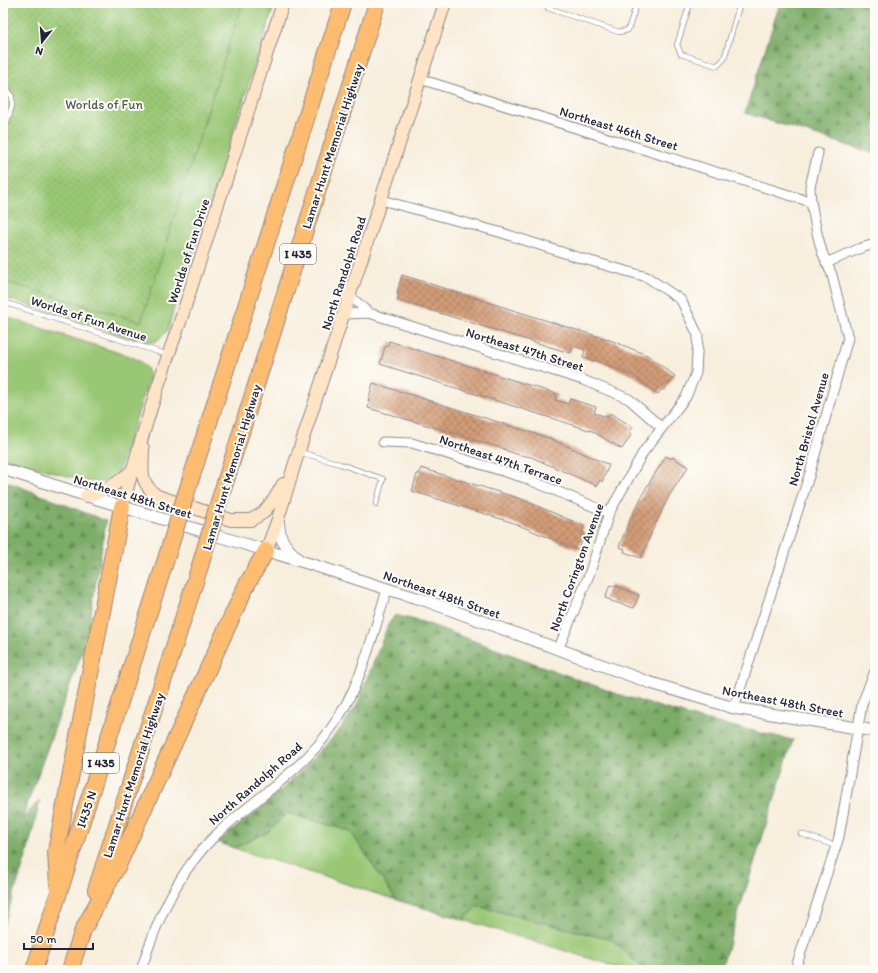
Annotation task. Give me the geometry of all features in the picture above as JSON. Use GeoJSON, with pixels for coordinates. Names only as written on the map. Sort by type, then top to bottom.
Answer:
{"type":"FeatureCollection","features":[{"type":"Feature","properties":{"kind":"highway","name":"I435 N"},"geometry":{"type":"LineString","coordinates":[[34,970],[343,3]]}},
{"type":"Feature","properties":{"kind":"highway","name":"Lamar Hunt Memorial Highway"},"geometry":{"type":"LineString","coordinates":[[83,930],[200,566],[218,504],[377,3]]}},
{"type":"Feature","properties":{"kind":"highway"},"geometry":{"type":"LineString","coordinates":[[58,896],[56,852],[122,507]]}},
{"type":"Feature","properties":{"kind":"highway"},"geometry":{"type":"LineString","coordinates":[[83,930],[118,865],[246,586],[266,551]]}},
{"type":"Feature","properties":{"kind":"highway","name":"I 435"},"geometry":{"type":"LineString","coordinates":[[70,970],[83,930]]}},
{"type":"Feature","properties":{"kind":"main road","name":"Worlds of Fun Drive"},"geometry":{"type":"LineString","coordinates":[[122,507],[168,355],[283,3]]}},
{"type":"Feature","properties":{"kind":"main road","name":"North Randolph Road"},"geometry":{"type":"LineString","coordinates":[[266,551],[278,519],[445,3]]}},
{"type":"Feature","properties":{"kind":"main road"},"geometry":{"type":"LineString","coordinates":[[144,431],[144,483],[149,490],[157,496],[231,520],[250,520],[264,513],[275,498],[294,466]]}},
{"type":"Feature","properties":{"kind":"main road"},"geometry":{"type":"LineString","coordinates":[[86,496],[105,491],[132,471]]}},
{"type":"Feature","properties":{"kind":"street","name":"Northeast 46th Street"},"geometry":{"type":"LineString","coordinates":[[420,79],[811,202]]}},
{"type":"Feature","properties":{"kind":"street","name":"North Bristol Avenue"},"geometry":{"type":"LineString","coordinates":[[734,708],[808,476],[848,338],[832,275],[826,263],[817,234],[811,202],[810,187],[818,153]]}},
{"type":"Feature","properties":{"kind":"street","name":"North Corington Avenue"},"geometry":{"type":"LineString","coordinates":[[381,200],[499,232],[580,258],[648,277],[681,300],[698,335],[696,372],[686,397],[644,451],[609,513],[589,575],[558,650]]}},
{"type":"Feature","properties":{"kind":"street"},"geometry":{"type":"LineString","coordinates":[[826,263],[861,248],[875,244]]}},
{"type":"Feature","properties":{"kind":"street","name":"Northeast 47th Street"},"geometry":{"type":"LineString","coordinates":[[350,296],[370,313]]}},
{"type":"Feature","properties":{"kind":"street","name":"Northeast 47th Street"},"geometry":{"type":"LineString","coordinates":[[344,314],[370,313],[583,380],[629,399],[662,428]]}},
{"type":"Feature","properties":{"kind":"street","name":"Northeast 47th Terrace"},"geometry":{"type":"LineString","coordinates":[[383,442],[412,444],[525,478],[609,513]]}},
{"type":"Feature","properties":{"kind":"street","name":"Northeast 48th Street"},"geometry":{"type":"LineString","coordinates":[[3,469],[86,496],[300,561],[387,590],[424,600],[651,683],[734,708],[875,731]]}},
{"type":"Feature","properties":{"kind":"street"},"geometry":{"type":"LineString","coordinates":[[278,519],[280,537],[287,548],[300,561]]}},
{"type":"Feature","properties":{"kind":"street","name":"North Randolph Road"},"geometry":{"type":"LineString","coordinates":[[141,970],[159,918],[191,864],[218,832],[301,764],[318,746],[345,707],[355,686],[387,590]]}},
{"type":"Feature","properties":{"kind":"street"},"geometry":{"type":"LineString","coordinates":[[795,970],[839,837],[862,704],[875,671]]}},
{"type":"Feature","properties":{"kind":"lane"},"geometry":{"type":"LineString","coordinates":[[550,3],[548,8],[619,32],[628,30],[637,3]]}},
{"type":"Feature","properties":{"kind":"lane"},"geometry":{"type":"LineString","coordinates":[[690,3],[677,45],[681,54],[717,66],[724,59],[740,3]]}},
{"type":"Feature","properties":{"kind":"lane"},"geometry":{"type":"LineString","coordinates":[[3,80],[12,97],[12,106],[3,134]]}},
{"type":"Feature","properties":{"kind":"lane","name":"Worlds of Fun Avenue"},"geometry":{"type":"LineString","coordinates":[[3,302],[168,355]]}},
{"type":"Feature","properties":{"kind":"lane"},"geometry":{"type":"LineString","coordinates":[[299,451],[383,479],[376,504]]}},
{"type":"Feature","properties":{"kind":"lane"},"geometry":{"type":"LineString","coordinates":[[801,834],[836,846]]}},
{"type":"Feature","properties":{"kind":"green space","name":"Worlds of Fun"},"geometry":{"type":"Polygon","coordinates":[[[3,3],[275,3],[190,265],[179,290],[168,329],[163,336],[154,342],[144,342],[3,297],[3,3]]]}},
{"type":"Feature","properties":{"kind":"green space","name":"Worlds of Fun"},"geometry":{"type":"Polygon","coordinates":[[[3,3],[242,3],[141,322],[3,281],[3,3]]]}},
{"type":"Feature","properties":{"kind":"green space"},"geometry":{"type":"Polygon","coordinates":[[[780,3],[875,3],[875,154],[745,113],[780,3]]]}},
{"type":"Feature","properties":{"kind":"green space"},"geometry":{"type":"Polygon","coordinates":[[[3,316],[132,357],[146,366],[150,377],[150,382],[148,383],[119,470],[113,479],[101,482],[85,481],[3,458],[3,316]]]}},
{"type":"Feature","properties":{"kind":"green space"},"geometry":{"type":"Polygon","coordinates":[[[3,480],[106,521],[87,638],[22,819],[40,800],[27,854],[3,927],[3,480]]]}},
{"type":"Feature","properties":{"kind":"green space"},"geometry":{"type":"Polygon","coordinates":[[[395,615],[423,622],[620,695],[700,719],[793,740],[721,968],[689,964],[674,970],[649,970],[639,965],[612,940],[477,906],[464,920],[396,900],[350,831],[287,813],[268,832],[234,848],[217,842],[260,809],[300,772],[338,732],[357,705],[388,625],[395,615]]]}},
{"type":"Feature","properties":{"kind":"green space"},"geometry":{"type":"Polygon","coordinates":[[[287,813],[350,831],[396,900],[234,848],[268,832],[287,813]]]}},
{"type":"Feature","properties":{"kind":"green space"},"geometry":{"type":"Polygon","coordinates":[[[477,906],[612,940],[639,965],[649,970],[628,970],[464,920],[477,906]]]}},
{"type":"Feature","properties":{"kind":"green space"},"geometry":{"type":"Polygon","coordinates":[[[689,964],[721,968],[720,970],[674,970],[689,964]]]}},
{"type":"Feature","properties":{"kind":"building"},"geometry":{"type":"Polygon","coordinates":[[[402,275],[610,340],[647,355],[675,376],[664,390],[662,389],[658,394],[634,376],[595,360],[583,358],[585,350],[573,346],[570,353],[397,300],[399,294],[397,293],[402,275]]]}},
{"type":"Feature","properties":{"kind":"building"},"geometry":{"type":"Polygon","coordinates":[[[389,341],[557,394],[555,400],[568,404],[570,399],[596,407],[594,413],[608,417],[610,413],[633,427],[629,433],[632,434],[622,449],[592,431],[380,364],[385,347],[387,347],[389,341]]]}},
{"type":"Feature","properties":{"kind":"building"},"geometry":{"type":"Polygon","coordinates":[[[373,383],[549,438],[609,465],[602,482],[600,480],[597,486],[531,457],[516,454],[471,438],[368,408],[370,401],[368,401],[373,383]]]}},
{"type":"Feature","properties":{"kind":"building"},"geometry":{"type":"Polygon","coordinates":[[[666,456],[671,459],[672,457],[688,467],[669,496],[641,558],[624,552],[625,549],[619,547],[629,522],[646,488],[666,456]]]}},
{"type":"Feature","properties":{"kind":"building"},"geometry":{"type":"Polygon","coordinates":[[[421,468],[521,499],[584,526],[582,532],[585,533],[578,550],[511,522],[412,491],[417,474],[419,474],[421,468]]]}},
{"type":"Feature","properties":{"kind":"building"},"geometry":{"type":"Polygon","coordinates":[[[610,585],[639,595],[634,608],[605,598],[610,585]]]}}]}
